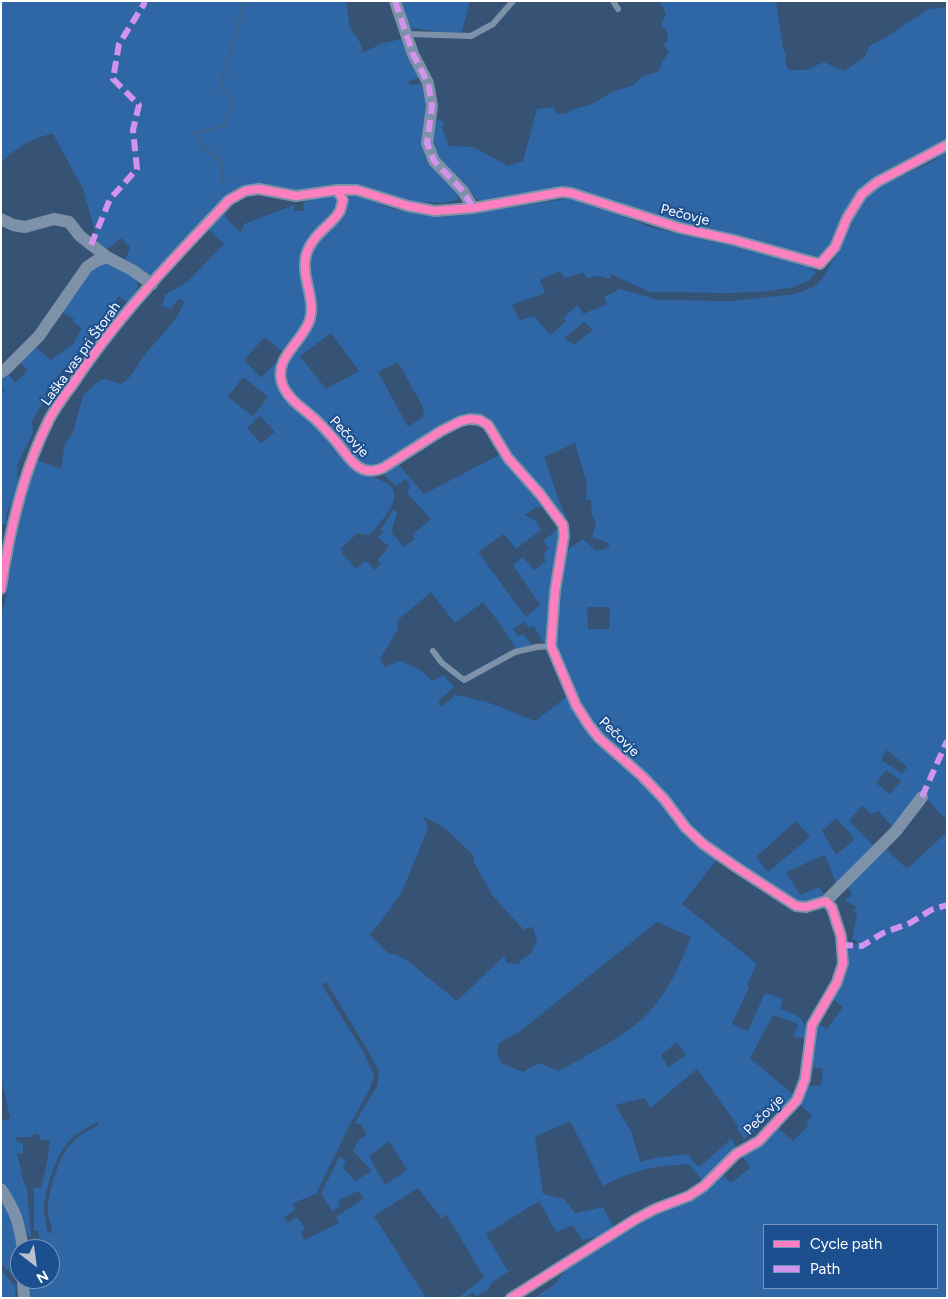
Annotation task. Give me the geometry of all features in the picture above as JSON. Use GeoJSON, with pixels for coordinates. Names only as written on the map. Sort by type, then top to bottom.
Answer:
{"type":"FeatureCollection","features":[{"type":"Feature","properties":{"kind":"street"},"geometry":{"type":"LineString","coordinates":[[395,1],[413,54],[428,83],[432,106],[427,143],[434,161],[463,191],[473,208]]}},
{"type":"Feature","properties":{"kind":"street","name":"Pečovje"},"geometry":{"type":"LineString","coordinates":[[152,284],[229,200],[245,192],[259,189],[296,196],[337,190],[357,190],[408,206],[435,211],[473,208],[562,192],[571,193],[680,228],[734,240],[820,264],[835,247],[848,218],[862,194],[877,182],[947,146]]}},
{"type":"Feature","properties":{"kind":"street","name":"Pečovje"},"geometry":{"type":"LineString","coordinates":[[337,190],[343,200],[340,211],[316,236],[307,253],[305,270],[312,303],[310,320],[302,335],[284,359],[281,370],[281,382],[289,396],[332,436],[354,464],[373,472],[383,468],[441,431],[461,421],[470,419],[480,420],[488,425],[508,458],[540,494],[563,525],[564,536],[555,591],[551,646],[576,706],[588,724],[599,738],[642,776],[664,799],[686,828],[703,844],[796,906],[806,906],[826,901],[832,908],[841,936],[843,963],[837,982],[812,1025],[805,1078],[797,1100],[760,1141],[736,1154],[704,1186],[688,1196],[636,1219],[511,1298]]}},
{"type":"Feature","properties":{"kind":"street"},"geometry":{"type":"LineString","coordinates":[[1,219],[13,225],[25,227],[54,219],[69,222],[80,236],[107,257],[132,270],[152,284]]}},
{"type":"Feature","properties":{"kind":"street"},"geometry":{"type":"LineString","coordinates":[[1,372],[39,336],[87,267],[107,257]]}},
{"type":"Feature","properties":{"kind":"street","name":"Laška vas pri Štorah"},"geometry":{"type":"LineString","coordinates":[[1,589],[4,566],[24,482],[48,421],[106,337],[152,284]]}},
{"type":"Feature","properties":{"kind":"street"},"geometry":{"type":"LineString","coordinates":[[826,901],[896,831],[922,797]]}},
{"type":"Feature","properties":{"kind":"street"},"geometry":{"type":"LineString","coordinates":[[1,1189],[11,1204],[19,1222],[22,1239]]}},
{"type":"Feature","properties":{"kind":"lane"},"geometry":{"type":"LineString","coordinates":[[406,34],[471,36],[493,24],[512,1]]}},
{"type":"Feature","properties":{"kind":"lane"},"geometry":{"type":"LineString","coordinates":[[613,1],[618,9]]}},
{"type":"Feature","properties":{"kind":"lane"},"geometry":{"type":"LineString","coordinates":[[433,651],[442,663],[464,680],[516,652],[551,646]]}},
{"type":"Feature","properties":{"kind":"shaded area"},"geometry":{"type":"Polygon","coordinates":[[[1,1],[346,1],[350,28],[361,44],[362,53],[383,43],[402,39],[419,78],[409,81],[410,85],[421,84],[428,103],[422,146],[425,156],[431,165],[460,195],[457,200],[444,203],[408,204],[390,198],[241,188],[154,274],[146,274],[125,261],[130,247],[121,238],[106,250],[99,246],[83,189],[53,134],[38,137],[25,144],[1,163],[1,1]]]}},
{"type":"Feature","properties":{"kind":"shaded area"},"geometry":{"type":"Polygon","coordinates":[[[399,1],[470,1],[461,35],[412,28],[407,23],[399,1]]]}},
{"type":"Feature","properties":{"kind":"shaded area"},"geometry":{"type":"Polygon","coordinates":[[[660,1],[776,1],[783,49],[786,54],[785,62],[789,70],[806,70],[824,62],[844,71],[865,57],[869,46],[888,36],[928,9],[947,7],[947,142],[885,175],[818,260],[682,225],[566,189],[486,201],[476,199],[464,182],[443,166],[429,137],[431,127],[438,120],[444,122],[442,128],[449,146],[473,147],[508,166],[523,161],[537,109],[554,107],[557,114],[565,114],[574,109],[592,104],[614,91],[634,85],[642,77],[659,71],[663,60],[669,53],[663,44],[666,43],[668,34],[661,24],[666,14],[660,1]]]}},
{"type":"Feature","properties":{"kind":"shaded area"},"geometry":{"type":"Polygon","coordinates":[[[947,151],[947,819],[940,814],[926,797],[895,829],[878,811],[871,814],[862,806],[849,821],[877,849],[837,886],[825,855],[786,872],[800,895],[819,887],[824,895],[804,904],[720,854],[585,716],[555,643],[566,551],[583,539],[596,551],[610,547],[607,542],[592,537],[596,522],[592,516],[591,500],[586,500],[587,484],[575,443],[544,457],[560,504],[568,521],[476,416],[384,463],[365,467],[295,399],[284,372],[285,366],[306,336],[310,254],[345,210],[351,195],[361,196],[390,208],[414,213],[480,212],[566,199],[582,200],[653,228],[806,265],[816,272],[810,280],[794,287],[761,292],[728,293],[650,292],[611,274],[610,279],[599,276],[586,278],[584,273],[564,278],[560,271],[540,280],[545,293],[512,305],[520,320],[534,316],[550,335],[566,321],[563,318],[578,305],[583,314],[607,304],[604,297],[620,289],[659,300],[732,301],[795,294],[814,287],[822,279],[840,248],[864,194],[931,162],[947,151]],[[584,322],[564,338],[574,345],[593,330],[584,322]],[[331,333],[300,356],[326,389],[359,371],[331,333]],[[398,362],[378,372],[408,427],[424,416],[423,407],[398,362]],[[587,607],[588,629],[609,629],[610,607],[587,607]],[[887,750],[881,760],[902,773],[907,767],[887,750]],[[886,770],[876,783],[890,794],[901,781],[886,770]],[[836,818],[822,831],[836,855],[854,840],[836,818]],[[796,821],[756,857],[768,872],[810,837],[796,821]]]}},
{"type":"Feature","properties":{"kind":"shaded area"},"geometry":{"type":"Polygon","coordinates":[[[335,196],[339,201],[307,245],[307,319],[284,353],[265,337],[244,360],[261,378],[277,361],[277,379],[371,476],[385,482],[392,488],[394,499],[382,520],[369,535],[358,533],[341,548],[342,553],[356,569],[366,561],[375,570],[381,563],[378,560],[389,546],[377,537],[383,533],[381,529],[394,509],[397,513],[391,532],[404,547],[415,539],[412,535],[431,519],[407,493],[410,486],[406,479],[396,486],[385,476],[387,471],[399,465],[424,494],[501,454],[541,503],[541,508],[536,507],[525,515],[536,521],[541,530],[516,549],[504,534],[478,552],[526,617],[540,605],[513,565],[523,557],[534,570],[546,561],[543,554],[549,549],[543,541],[558,529],[560,531],[547,642],[543,642],[534,626],[529,628],[524,622],[513,629],[518,636],[523,634],[532,645],[516,649],[483,602],[455,623],[431,592],[397,621],[398,629],[380,659],[385,667],[400,661],[417,668],[433,681],[443,675],[454,687],[438,701],[442,707],[455,695],[487,702],[535,721],[569,695],[577,714],[718,858],[682,904],[757,964],[747,984],[749,987],[732,1024],[748,1031],[765,993],[783,999],[780,1009],[796,1015],[803,1021],[807,1039],[794,1037],[798,1024],[773,1015],[750,1058],[795,1096],[781,1114],[769,1108],[762,1110],[751,1125],[754,1131],[744,1139],[738,1130],[738,1126],[697,1069],[650,1108],[645,1098],[615,1105],[632,1133],[640,1162],[687,1154],[699,1167],[731,1139],[738,1150],[704,1183],[689,1164],[644,1170],[624,1176],[603,1186],[570,1121],[535,1137],[543,1194],[564,1199],[575,1213],[603,1207],[614,1228],[598,1237],[582,1240],[573,1225],[556,1232],[539,1201],[486,1234],[509,1271],[491,1283],[489,1289],[476,1296],[473,1292],[464,1298],[458,1298],[484,1277],[446,1214],[442,1219],[418,1188],[374,1216],[426,1298],[29,1298],[29,1289],[60,1289],[60,1239],[38,1239],[38,1231],[34,1231],[34,1187],[41,1188],[50,1140],[40,1140],[39,1134],[33,1134],[32,1137],[16,1137],[17,1142],[23,1144],[23,1153],[17,1153],[27,1189],[31,1236],[29,1237],[1,1182],[1,1121],[10,1118],[1,1076],[1,615],[6,598],[18,522],[37,460],[61,469],[65,443],[73,433],[83,395],[104,379],[121,384],[125,381],[176,318],[184,303],[181,299],[177,300],[171,309],[162,306],[165,295],[187,282],[224,244],[208,229],[223,211],[228,220],[241,233],[244,224],[294,205],[294,211],[304,211],[303,204],[307,200],[335,196]],[[243,377],[228,397],[253,416],[268,397],[243,377]],[[260,416],[247,428],[261,443],[275,432],[260,416]],[[423,816],[428,828],[401,894],[369,934],[388,953],[397,955],[409,962],[457,1001],[504,956],[507,963],[517,964],[531,953],[537,942],[533,928],[529,927],[525,930],[522,928],[492,895],[474,862],[473,855],[446,829],[423,816]],[[657,922],[519,1032],[499,1043],[497,1052],[502,1063],[523,1072],[538,1063],[559,1071],[620,1036],[650,1011],[674,976],[691,937],[657,922]],[[326,982],[322,985],[363,1051],[374,1076],[369,1091],[350,1124],[316,1194],[293,1203],[295,1210],[284,1217],[288,1223],[297,1217],[305,1229],[301,1233],[304,1240],[339,1223],[336,1217],[364,1198],[358,1191],[339,1200],[340,1206],[332,1211],[321,1193],[340,1156],[346,1162],[343,1168],[355,1181],[372,1171],[353,1151],[357,1142],[367,1134],[361,1125],[355,1123],[377,1086],[379,1071],[326,982]],[[677,1042],[661,1055],[668,1067],[686,1055],[677,1042]],[[97,1122],[74,1136],[60,1153],[46,1193],[44,1211],[47,1231],[52,1234],[48,1204],[58,1167],[66,1150],[83,1134],[99,1125],[97,1122]],[[389,1141],[369,1156],[385,1185],[407,1170],[389,1141]]]}},
{"type":"Feature","properties":{"kind":"shaded area"},"geometry":{"type":"Polygon","coordinates":[[[108,262],[133,276],[138,285],[135,295],[128,304],[119,296],[112,305],[120,313],[105,333],[93,333],[45,394],[46,398],[32,421],[33,433],[17,465],[18,482],[11,505],[6,513],[7,524],[1,525],[1,393],[5,390],[1,386],[1,373],[6,370],[15,383],[28,370],[18,361],[33,345],[51,360],[73,344],[82,328],[73,322],[74,319],[59,310],[85,272],[108,262]]]}},
{"type":"Feature","properties":{"kind":"shaded area"},"geometry":{"type":"Polygon","coordinates":[[[947,832],[947,1298],[535,1298],[556,1283],[566,1269],[723,1175],[731,1183],[750,1168],[742,1155],[777,1127],[793,1141],[809,1125],[806,1122],[812,1116],[799,1103],[804,1086],[821,1086],[823,1069],[810,1067],[818,1024],[827,1029],[843,1007],[832,999],[845,940],[856,945],[858,941],[852,939],[857,915],[854,910],[856,907],[845,900],[852,894],[846,886],[885,848],[907,869],[947,832]]]}},
{"type":"Feature","properties":{"kind":"shaded area"},"geometry":{"type":"Polygon","coordinates":[[[1,1199],[14,1225],[17,1239],[10,1239],[10,1273],[1,1263],[1,1199]]]}},
{"type":"Feature","properties":{"kind":"shaded area"},"geometry":{"type":"Polygon","coordinates":[[[1,1270],[10,1280],[10,1289],[15,1289],[16,1298],[1,1298],[1,1270]]]}},
{"type":"Feature","properties":{"kind":"waterway"},"geometry":{"type":"LineString","coordinates":[[223,183],[221,162],[202,146],[195,133],[225,126],[233,103],[220,84],[227,66],[245,1]]}},
{"type":"Feature","properties":{"kind":"marked path"},"geometry":{"type":"LineString","coordinates":[[91,245],[110,199],[137,169],[133,130],[139,105],[113,79],[119,44],[144,4],[144,1]]}},
{"type":"Feature","properties":{"kind":"marked path"},"geometry":{"type":"LineString","coordinates":[[395,1],[413,54],[428,83],[432,106],[427,143],[434,161],[463,191],[473,208]]}},
{"type":"Feature","properties":{"kind":"marked path"},"geometry":{"type":"LineString","coordinates":[[922,797],[947,741]]}},
{"type":"Feature","properties":{"kind":"marked path"},"geometry":{"type":"LineString","coordinates":[[841,945],[862,946],[883,933],[910,923],[931,910],[947,905]]}},
{"type":"Feature","properties":{"kind":"cycle path"},"geometry":{"type":"LineString","coordinates":[[1,589],[8,547],[24,483],[39,442],[53,412],[90,359],[127,312],[229,200],[245,191],[259,189],[296,196],[337,190],[357,190],[408,206],[435,211],[473,208],[562,192],[571,193],[680,228],[734,240],[820,264],[835,247],[847,218],[862,194],[877,182],[947,145]]}},
{"type":"Feature","properties":{"kind":"cycle path"},"geometry":{"type":"LineString","coordinates":[[337,190],[343,200],[340,211],[318,234],[307,252],[305,269],[311,302],[310,319],[307,327],[290,350],[282,366],[280,374],[284,389],[296,403],[324,428],[357,466],[368,471],[383,468],[441,431],[461,421],[470,419],[480,420],[488,425],[508,458],[540,494],[563,525],[564,536],[555,591],[551,646],[576,705],[588,724],[599,738],[642,776],[664,799],[686,828],[703,844],[796,906],[806,907],[826,901],[832,908],[841,936],[843,963],[837,982],[812,1025],[805,1079],[797,1100],[759,1141],[736,1154],[704,1186],[689,1196],[655,1209],[636,1219],[511,1298]]}}]}
